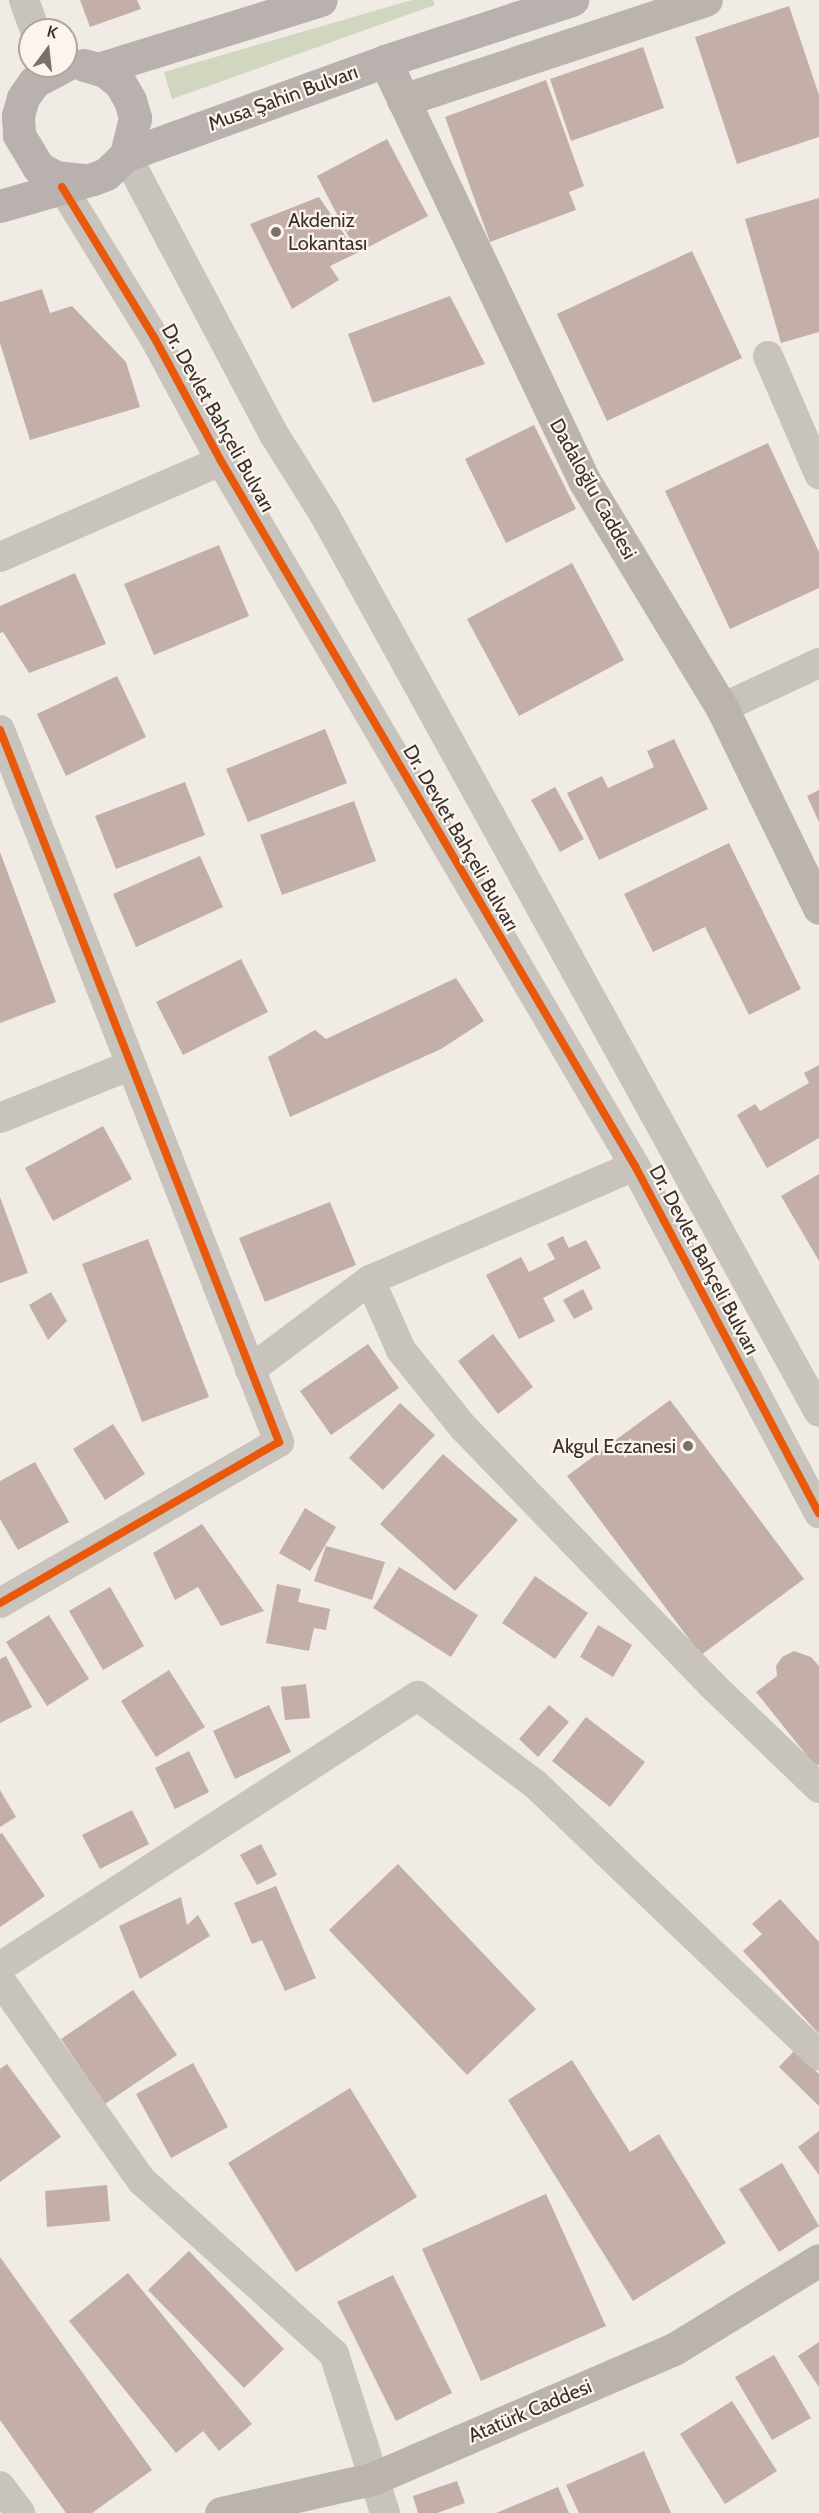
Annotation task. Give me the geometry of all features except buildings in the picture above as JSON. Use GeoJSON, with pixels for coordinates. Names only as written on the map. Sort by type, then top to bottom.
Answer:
{"type":"FeatureCollection","features":[{"type":"Feature","properties":{"kind":"main road","name":"Musa Şahin Bulvarı"},"geometry":{"type":"LineString","coordinates":[[0,206],[106,174],[126,155],[385,61],[572,0]]}},
{"type":"Feature","properties":{"kind":"main road"},"geometry":{"type":"LineString","coordinates":[[78,68],[98,69],[305,2]]}},
{"type":"Feature","properties":{"kind":"main road"},"geometry":{"type":"LineString","coordinates":[[98,69],[120,84],[130,100],[135,118],[126,155]]}},
{"type":"Feature","properties":{"kind":"main road"},"geometry":{"type":"LineString","coordinates":[[40,78],[12,100],[18,116],[19,135],[38,167],[78,183]]}},
{"type":"Feature","properties":{"kind":"street"},"geometry":{"type":"LineString","coordinates":[[24,0],[31,18]]}},
{"type":"Feature","properties":{"kind":"street"},"geometry":{"type":"LineString","coordinates":[[403,100],[706,0]]}},
{"type":"Feature","properties":{"kind":"street","name":"Dadaloğlu Caddesi"},"geometry":{"type":"LineString","coordinates":[[385,61],[585,482],[722,708],[819,908]]}},
{"type":"Feature","properties":{"kind":"street","name":"Dr. Devlet Bahçeli Bulvarı"},"geometry":{"type":"LineString","coordinates":[[126,155],[275,436],[324,514],[819,1412]]}},
{"type":"Feature","properties":{"kind":"street","name":"Dr. Devlet Bahçeli Bulvarı"},"geometry":{"type":"LineString","coordinates":[[78,183],[154,337],[221,461],[635,1166],[819,1513]]}},
{"type":"Feature","properties":{"kind":"street"},"geometry":{"type":"LineString","coordinates":[[768,356],[819,474]]}},
{"type":"Feature","properties":{"kind":"street"},"geometry":{"type":"LineString","coordinates":[[0,557],[221,461]]}},
{"type":"Feature","properties":{"kind":"street"},"geometry":{"type":"LineString","coordinates":[[722,708],[819,663]]}},
{"type":"Feature","properties":{"kind":"street"},"geometry":{"type":"LineString","coordinates":[[0,730],[129,1066],[279,1442],[0,1603]]}},
{"type":"Feature","properties":{"kind":"street"},"geometry":{"type":"LineString","coordinates":[[0,1118],[129,1066]]}},
{"type":"Feature","properties":{"kind":"street"},"geometry":{"type":"LineString","coordinates":[[250,1370],[370,1280],[635,1166]]}},
{"type":"Feature","properties":{"kind":"street"},"geometry":{"type":"LineString","coordinates":[[370,1280],[400,1350],[463,1427],[711,1684],[819,1788]]}},
{"type":"Feature","properties":{"kind":"street"},"geometry":{"type":"LineString","coordinates":[[0,1967],[418,1696],[536,1785],[819,2055]]}},
{"type":"Feature","properties":{"kind":"street"},"geometry":{"type":"LineString","coordinates":[[0,1980],[141,2181],[334,2354],[372,2479],[385,2513]]}},
{"type":"Feature","properties":{"kind":"street","name":"Atatürk Caddesi"},"geometry":{"type":"LineString","coordinates":[[221,2513],[372,2479],[674,2349],[819,2260]]}},
{"type":"Feature","properties":{"kind":"street"},"geometry":{"type":"LineString","coordinates":[[0,2486],[20,2513]]}},
{"type":"Feature","properties":{"kind":"green space"},"geometry":{"type":"Polygon","coordinates":[[[412,0],[433,0],[435,5],[172,99],[164,72],[412,0]]]}},
{"type":"Feature","properties":{"kind":"cycle path"},"geometry":{"type":"LineString","coordinates":[[62,187],[154,337],[221,461],[635,1166],[819,1513]]}},
{"type":"Feature","properties":{"kind":"cycle path"},"geometry":{"type":"LineString","coordinates":[[0,730],[279,1442],[0,1603]]}},
{"type":"Feature","properties":{"kind":"place","name":"Akdeniz Lokantası"},"geometry":{"type":"Point","coordinates":[276,232]}},
{"type":"Feature","properties":{"kind":"place","name":"Akgul Eczanesi"},"geometry":{"type":"Point","coordinates":[688,1446]}}]}
